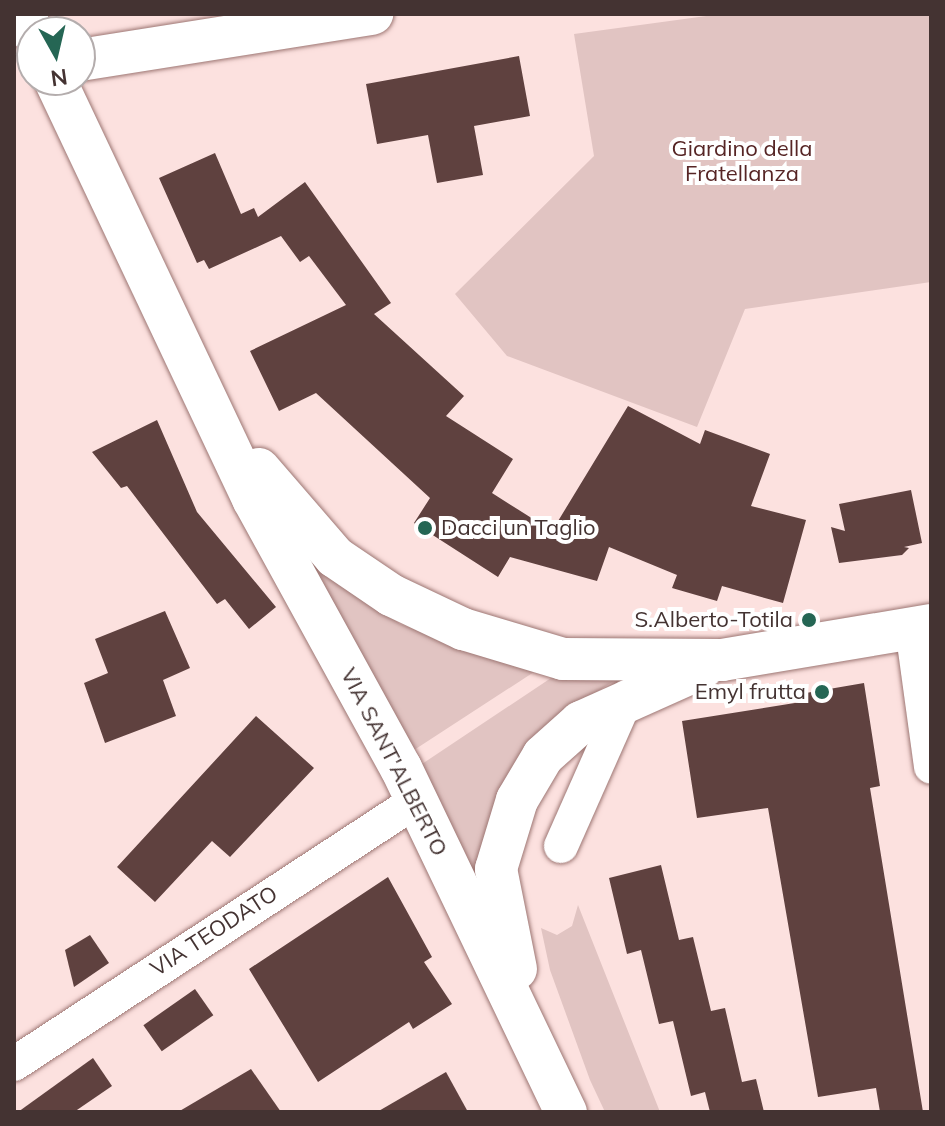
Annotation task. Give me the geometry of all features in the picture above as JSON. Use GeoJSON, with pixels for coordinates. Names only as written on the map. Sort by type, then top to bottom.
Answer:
{"type":"FeatureCollection","features":[{"type":"Feature","properties":{"kind":"street"},"geometry":{"type":"LineString","coordinates":[[96,57],[372,14]]}},
{"type":"Feature","properties":{"kind":"street","name":"VIA SANT'ALBERTO"},"geometry":{"type":"LineString","coordinates":[[63,96],[217,414],[253,499],[416,801],[566,1112]]}},
{"type":"Feature","properties":{"kind":"street","name":"VIA SANT'ALBERTO"},"geometry":{"type":"LineString","coordinates":[[217,414],[284,502],[335,557],[391,595],[463,629],[563,659],[722,660],[921,627]]}},
{"type":"Feature","properties":{"kind":"street"},"geometry":{"type":"LineString","coordinates":[[921,627],[931,767]]}},
{"type":"Feature","properties":{"kind":"street","name":"VIA SANT'ALBERTO"},"geometry":{"type":"LineString","coordinates":[[573,1112],[551,1046],[509,954],[496,869],[517,800],[543,756],[581,722],[627,697],[722,660]]}},
{"type":"Feature","properties":{"kind":"street"},"geometry":{"type":"LineString","coordinates":[[561,846],[627,697]]}},
{"type":"Feature","properties":{"kind":"street","name":"VIA TEODATO"},"geometry":{"type":"LineString","coordinates":[[14,1064],[416,801]]}},
{"type":"Feature","properties":{"kind":"green space","name":"Giardino della Fratellanza"},"geometry":{"type":"Polygon","coordinates":[[[721,14],[931,14],[931,282],[745,309],[697,427],[507,356],[455,294],[594,156],[574,34],[721,14]]]}},
{"type":"Feature","properties":{"kind":"green space"},"geometry":{"type":"Polygon","coordinates":[[[327,570],[400,624],[534,672],[411,752],[316,574],[327,570]]]}},
{"type":"Feature","properties":{"kind":"green space"},"geometry":{"type":"Polygon","coordinates":[[[554,676],[615,680],[565,713],[489,921],[419,766],[554,676]]]}},
{"type":"Feature","properties":{"kind":"green space"},"geometry":{"type":"Polygon","coordinates":[[[578,905],[660,1112],[605,1112],[590,1080],[550,970],[541,928],[557,935],[572,926],[578,905]]]}},
{"type":"Feature","properties":{"kind":"building"},"geometry":{"type":"Polygon","coordinates":[[[519,56],[530,116],[474,126],[483,175],[437,183],[428,135],[377,144],[366,84],[519,56]]]}},
{"type":"Feature","properties":{"kind":"building"},"geometry":{"type":"Polygon","coordinates":[[[215,153],[241,214],[254,208],[258,217],[305,182],[391,303],[374,314],[464,396],[446,416],[513,459],[492,493],[552,531],[628,406],[700,444],[705,430],[770,454],[751,506],[806,520],[783,603],[722,586],[717,601],[672,588],[677,575],[609,547],[597,581],[510,557],[498,577],[414,523],[430,498],[316,393],[279,411],[250,351],[346,305],[309,256],[300,262],[281,236],[209,269],[204,260],[197,263],[159,178],[215,153]]]}},
{"type":"Feature","properties":{"kind":"building"},"geometry":{"type":"Polygon","coordinates":[[[157,420],[197,512],[276,607],[249,629],[225,599],[217,604],[127,486],[121,488],[92,452],[157,420]]]}},
{"type":"Feature","properties":{"kind":"building"},"geometry":{"type":"Polygon","coordinates":[[[911,490],[922,543],[904,547],[909,548],[902,555],[839,563],[831,527],[845,531],[839,504],[911,490]]]}},
{"type":"Feature","properties":{"kind":"building"},"geometry":{"type":"Polygon","coordinates":[[[165,611],[190,668],[163,680],[176,716],[105,743],[84,683],[108,673],[95,639],[165,611]]]}},
{"type":"Feature","properties":{"kind":"building"},"geometry":{"type":"Polygon","coordinates":[[[864,683],[880,786],[870,788],[923,1112],[880,1112],[876,1088],[818,1097],[768,808],[697,818],[682,721],[801,702],[800,694],[864,683]]]}},
{"type":"Feature","properties":{"kind":"building"},"geometry":{"type":"Polygon","coordinates":[[[256,716],[314,768],[230,857],[212,841],[155,902],[117,867],[256,716]]]}},
{"type":"Feature","properties":{"kind":"building"},"geometry":{"type":"Polygon","coordinates":[[[661,865],[679,940],[693,937],[711,1011],[725,1008],[742,1082],[756,1079],[764,1112],[710,1112],[705,1092],[691,1096],[673,1021],[659,1024],[641,950],[627,954],[609,878],[661,865]]]}},
{"type":"Feature","properties":{"kind":"building"},"geometry":{"type":"Polygon","coordinates":[[[388,877],[432,957],[424,962],[452,1004],[413,1029],[409,1022],[318,1082],[249,969],[388,877]]]}},
{"type":"Feature","properties":{"kind":"building"},"geometry":{"type":"Polygon","coordinates":[[[90,935],[109,963],[74,987],[65,950],[90,935]]]}},
{"type":"Feature","properties":{"kind":"building"},"geometry":{"type":"Polygon","coordinates":[[[195,989],[213,1015],[162,1051],[143,1025],[195,989]]]}},
{"type":"Feature","properties":{"kind":"building"},"geometry":{"type":"Polygon","coordinates":[[[93,1058],[112,1086],[74,1112],[18,1112],[93,1058]]]}},
{"type":"Feature","properties":{"kind":"building"},"geometry":{"type":"Polygon","coordinates":[[[251,1069],[281,1112],[178,1112],[251,1069]]]}},
{"type":"Feature","properties":{"kind":"building"},"geometry":{"type":"Polygon","coordinates":[[[446,1072],[468,1112],[377,1112],[446,1072]]]}},
{"type":"Feature","properties":{"kind":"place","name":"Dacci un Taglio"},"geometry":{"type":"Point","coordinates":[425,528]}},
{"type":"Feature","properties":{"kind":"place","name":"S.Alberto-Totila"},"geometry":{"type":"Point","coordinates":[809,620]}},
{"type":"Feature","properties":{"kind":"place","name":"Emyl frutta"},"geometry":{"type":"Point","coordinates":[822,692]}}]}
